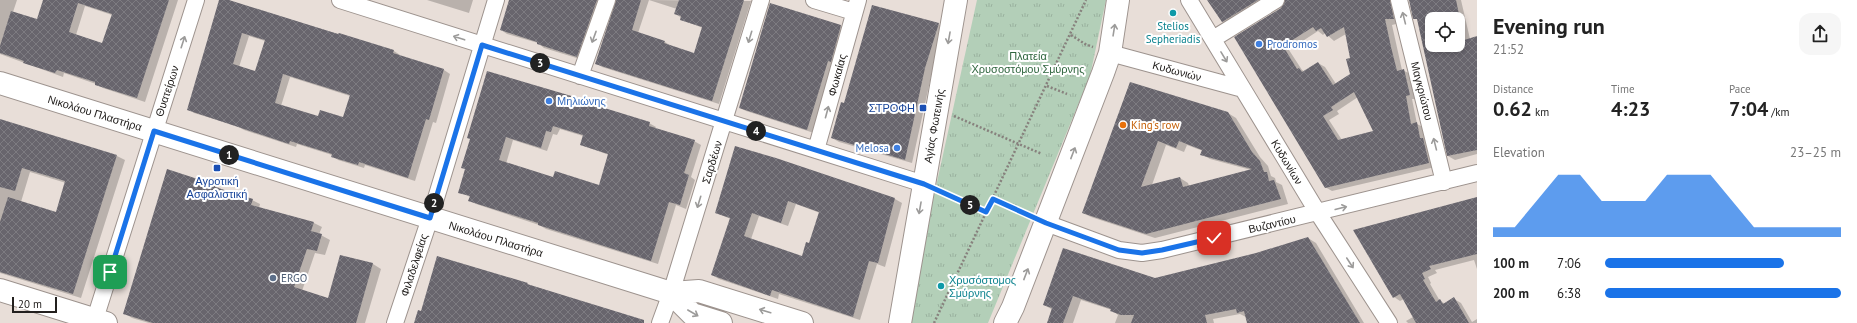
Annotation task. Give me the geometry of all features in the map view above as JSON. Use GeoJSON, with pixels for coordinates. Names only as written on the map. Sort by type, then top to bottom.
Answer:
{"type":"FeatureCollection","features":[{"type":"Feature","properties":{"kind":"street","name":"Θυατείρων"},"geometry":{"type":"LineString","coordinates":[[100,321],[154,131],[196,0]]}},
{"type":"Feature","properties":{"kind":"street"},"geometry":{"type":"LineString","coordinates":[[340,0],[924,184]]}},
{"type":"Feature","properties":{"kind":"street","name":"Φιλαδελφείας"},"geometry":{"type":"LineString","coordinates":[[395,323],[430,218],[496,0]]}},
{"type":"Feature","properties":{"kind":"street"},"geometry":{"type":"LineString","coordinates":[[580,76],[606,0]]}},
{"type":"Feature","properties":{"kind":"street","name":"Σαρδέων"},"geometry":{"type":"LineString","coordinates":[[660,323],[671,293],[762,0]]}},
{"type":"Feature","properties":{"kind":"street"},"geometry":{"type":"LineString","coordinates":[[814,0],[856,6]]}},
{"type":"Feature","properties":{"kind":"street","name":"Αγίας Φωτεινής"},"geometry":{"type":"LineString","coordinates":[[900,323],[956,0]]}},
{"type":"Feature","properties":{"kind":"street"},"geometry":{"type":"LineString","coordinates":[[1005,323],[1013,307],[1046,223],[1110,53],[1118,0]]}},
{"type":"Feature","properties":{"kind":"street","name":"Κυδωνίων"},"geometry":{"type":"LineString","coordinates":[[1189,0],[1318,213],[1388,323]]}},
{"type":"Feature","properties":{"kind":"street"},"geometry":{"type":"LineString","coordinates":[[1213,40],[1276,0]]}},
{"type":"Feature","properties":{"kind":"street","name":"Μαγκριώτου"},"geometry":{"type":"LineString","coordinates":[[1399,0],[1444,182]]}},
{"type":"Feature","properties":{"kind":"street","name":"Φωκαίας"},"geometry":{"type":"LineString","coordinates":[[816,150],[856,6]]}},
{"type":"Feature","properties":{"kind":"street","name":"Κυδωνιών"},"geometry":{"type":"LineString","coordinates":[[1110,53],[1243,89]]}},
{"type":"Feature","properties":{"kind":"street","name":"Νικολάου Πλαστήρα"},"geometry":{"type":"LineString","coordinates":[[0,83],[671,293],[699,291],[802,323]]}},
{"type":"Feature","properties":{"kind":"street","name":"Βυζαντίου"},"geometry":{"type":"LineString","coordinates":[[1046,223],[1119,250],[1142,253],[1169,249],[1477,173]]}},
{"type":"Feature","properties":{"kind":"street"},"geometry":{"type":"LineString","coordinates":[[0,290],[100,321]]}},
{"type":"Feature","properties":{"kind":"street","name":"Νικολάου Πλαστήρα"},"geometry":{"type":"LineString","coordinates":[[671,293],[692,314],[721,323]]}},
{"type":"Feature","properties":{"kind":"path"},"geometry":{"type":"LineString","coordinates":[[934,323],[1047,86],[1086,0]]}},
{"type":"Feature","properties":{"kind":"path"},"geometry":{"type":"LineString","coordinates":[[1071,34],[1085,44]]}},
{"type":"Feature","properties":{"kind":"path"},"geometry":{"type":"LineString","coordinates":[[1047,86],[1067,94]]}},
{"type":"Feature","properties":{"kind":"path"},"geometry":{"type":"LineString","coordinates":[[937,108],[1042,154]]}},
{"type":"Feature","properties":{"kind":"path"},"geometry":{"type":"LineString","coordinates":[[924,184],[986,212]]}},
{"type":"Feature","properties":{"kind":"path"},"geometry":{"type":"LineString","coordinates":[[993,199],[1046,223]]}},
{"type":"Feature","properties":{"kind":"green space","name":"Πλατεία Χρυσοστόμου Σμύρνης"},"geometry":{"type":"Polygon","coordinates":[[[977,0],[1106,0],[1090,76],[988,323],[906,323],[977,0]]]}},
{"type":"Feature","properties":{"kind":"building"},"geometry":{"type":"Polygon","coordinates":[[[43,0],[169,0],[137,98],[95,85],[95,82],[57,70],[55,73],[23,63],[24,61],[0,53],[0,46],[11,11],[37,19],[43,0]],[[78,3],[69,32],[102,43],[112,14],[78,3]]]}},
{"type":"Feature","properties":{"kind":"building"},"geometry":{"type":"Polygon","coordinates":[[[219,0],[229,0],[338,34],[339,33],[394,50],[393,53],[444,69],[429,120],[426,119],[408,178],[359,162],[358,165],[331,157],[332,154],[290,141],[289,144],[187,110],[219,0]],[[242,33],[233,64],[255,71],[265,40],[242,33]],[[283,74],[275,103],[318,116],[320,110],[343,117],[350,95],[283,74]]]}},
{"type":"Feature","properties":{"kind":"building"},"geometry":{"type":"Polygon","coordinates":[[[509,0],[597,0],[577,57],[500,30],[509,0]]]}},
{"type":"Feature","properties":{"kind":"building"},"geometry":{"type":"Polygon","coordinates":[[[616,0],[641,0],[632,30],[694,53],[702,27],[680,20],[681,16],[674,14],[679,0],[744,0],[712,101],[595,64],[616,0]]]}},
{"type":"Feature","properties":{"kind":"building"},"geometry":{"type":"Polygon","coordinates":[[[1207,0],[1258,0],[1222,22],[1207,0]]]}},
{"type":"Feature","properties":{"kind":"building"},"geometry":{"type":"Polygon","coordinates":[[[1285,0],[1390,0],[1394,19],[1385,19],[1391,47],[1397,71],[1404,69],[1410,95],[1406,96],[1411,124],[1417,122],[1420,138],[1423,138],[1429,163],[1325,188],[1234,37],[1281,8],[1285,0]],[[1313,27],[1283,46],[1297,69],[1299,68],[1302,72],[1318,62],[1333,85],[1350,74],[1346,59],[1350,58],[1344,27],[1327,37],[1321,28],[1316,31],[1313,27]],[[1354,92],[1331,107],[1333,110],[1323,116],[1338,140],[1373,131],[1354,92]]]}},
{"type":"Feature","properties":{"kind":"building"},"geometry":{"type":"Polygon","coordinates":[[[1409,0],[1456,0],[1459,12],[1425,12],[1425,52],[1465,52],[1465,40],[1477,36],[1477,150],[1447,156],[1417,19],[1413,19],[1409,0]]]}},
{"type":"Feature","properties":{"kind":"building"},"geometry":{"type":"Polygon","coordinates":[[[770,3],[841,25],[831,62],[828,61],[807,130],[739,108],[770,3]]]}},
{"type":"Feature","properties":{"kind":"building"},"geometry":{"type":"Polygon","coordinates":[[[872,5],[939,23],[925,68],[905,160],[831,138],[841,102],[844,103],[872,5]]]}},
{"type":"Feature","properties":{"kind":"building"},"geometry":{"type":"Polygon","coordinates":[[[487,71],[585,100],[585,102],[650,122],[649,126],[695,140],[684,173],[689,175],[680,205],[669,202],[651,261],[468,201],[470,196],[458,193],[465,169],[461,168],[470,139],[467,138],[487,71]],[[553,126],[551,132],[546,131],[541,148],[506,137],[499,160],[553,177],[555,171],[599,185],[608,154],[580,145],[583,135],[553,126]]]}},
{"type":"Feature","properties":{"kind":"building"},"geometry":{"type":"Polygon","coordinates":[[[1130,82],[1228,112],[1252,152],[1260,161],[1264,172],[1267,172],[1269,181],[1274,180],[1281,199],[1146,234],[1082,213],[1130,82]],[[1158,141],[1141,187],[1180,177],[1183,187],[1252,169],[1200,155],[1202,150],[1179,141],[1176,148],[1158,141]]]}},
{"type":"Feature","properties":{"kind":"building"},"geometry":{"type":"Polygon","coordinates":[[[0,119],[117,155],[73,294],[0,272],[0,222],[8,197],[56,212],[65,181],[22,168],[15,191],[0,187],[0,119]]]}},
{"type":"Feature","properties":{"kind":"building"},"geometry":{"type":"Polygon","coordinates":[[[735,146],[776,158],[895,198],[878,263],[869,261],[853,317],[772,290],[770,296],[711,275],[730,218],[715,213],[735,146]],[[788,201],[781,223],[752,213],[744,236],[802,256],[806,242],[809,243],[819,212],[788,201]]]}},
{"type":"Feature","properties":{"kind":"building"},"geometry":{"type":"Polygon","coordinates":[[[167,169],[253,199],[251,205],[314,222],[311,231],[322,234],[317,251],[307,249],[294,287],[328,298],[340,255],[373,263],[356,323],[153,323],[123,314],[167,169]]]}},
{"type":"Feature","properties":{"kind":"building"},"geometry":{"type":"Polygon","coordinates":[[[1477,197],[1477,254],[1429,266],[1431,269],[1422,273],[1425,279],[1423,280],[1436,302],[1440,299],[1443,304],[1454,297],[1469,323],[1416,323],[1400,294],[1393,298],[1353,230],[1477,197]]]}},
{"type":"Feature","properties":{"kind":"building"},"geometry":{"type":"Polygon","coordinates":[[[1308,237],[1360,323],[1247,323],[1244,311],[1237,313],[1236,309],[1205,315],[1207,323],[1131,323],[1134,315],[1121,315],[1110,311],[1111,309],[1073,296],[1063,323],[1047,323],[1052,308],[1043,305],[1063,248],[1155,278],[1256,253],[1308,237]]]}},
{"type":"Feature","properties":{"kind":"building"},"geometry":{"type":"Polygon","coordinates":[[[437,256],[644,320],[644,323],[414,323],[418,310],[421,311],[437,256]]]}},
{"type":"Feature","properties":{"kind":"place","name":"Stelios Sepheriadis"},"geometry":{"type":"Point","coordinates":[1173,13]}},
{"type":"Feature","properties":{"kind":"place","name":"Prodromos"},"geometry":{"type":"Point","coordinates":[1259,44]}},
{"type":"Feature","properties":{"kind":"place","name":"Μηλιώνης"},"geometry":{"type":"Point","coordinates":[549,101]}},
{"type":"Feature","properties":{"kind":"place","name":"ΣΤΡΟΦΗ"},"geometry":{"type":"Point","coordinates":[923,108]}},
{"type":"Feature","properties":{"kind":"place","name":"King's row"},"geometry":{"type":"Point","coordinates":[1123,125]}},
{"type":"Feature","properties":{"kind":"place","name":"Melosa"},"geometry":{"type":"Point","coordinates":[897,148]}},
{"type":"Feature","properties":{"kind":"place","name":"Αγροτική Ασφαλιστική"},"geometry":{"type":"Point","coordinates":[217,168]}},
{"type":"Feature","properties":{"kind":"place","name":"ERGO"},"geometry":{"type":"Point","coordinates":[273,278]}},
{"type":"Feature","properties":{"kind":"place","name":"Χρυσόστομος Σμύρνης"},"geometry":{"type":"Point","coordinates":[941,286]}},
{"type":"Feature","properties":{"kind":"route"},"geometry":{"type":"LineString","coordinates":[[110,272],[154,131],[430,218],[482,45],[924,184],[986,212],[993,199],[1046,223],[1119,250],[1142,253],[1214,238]]}}]}
